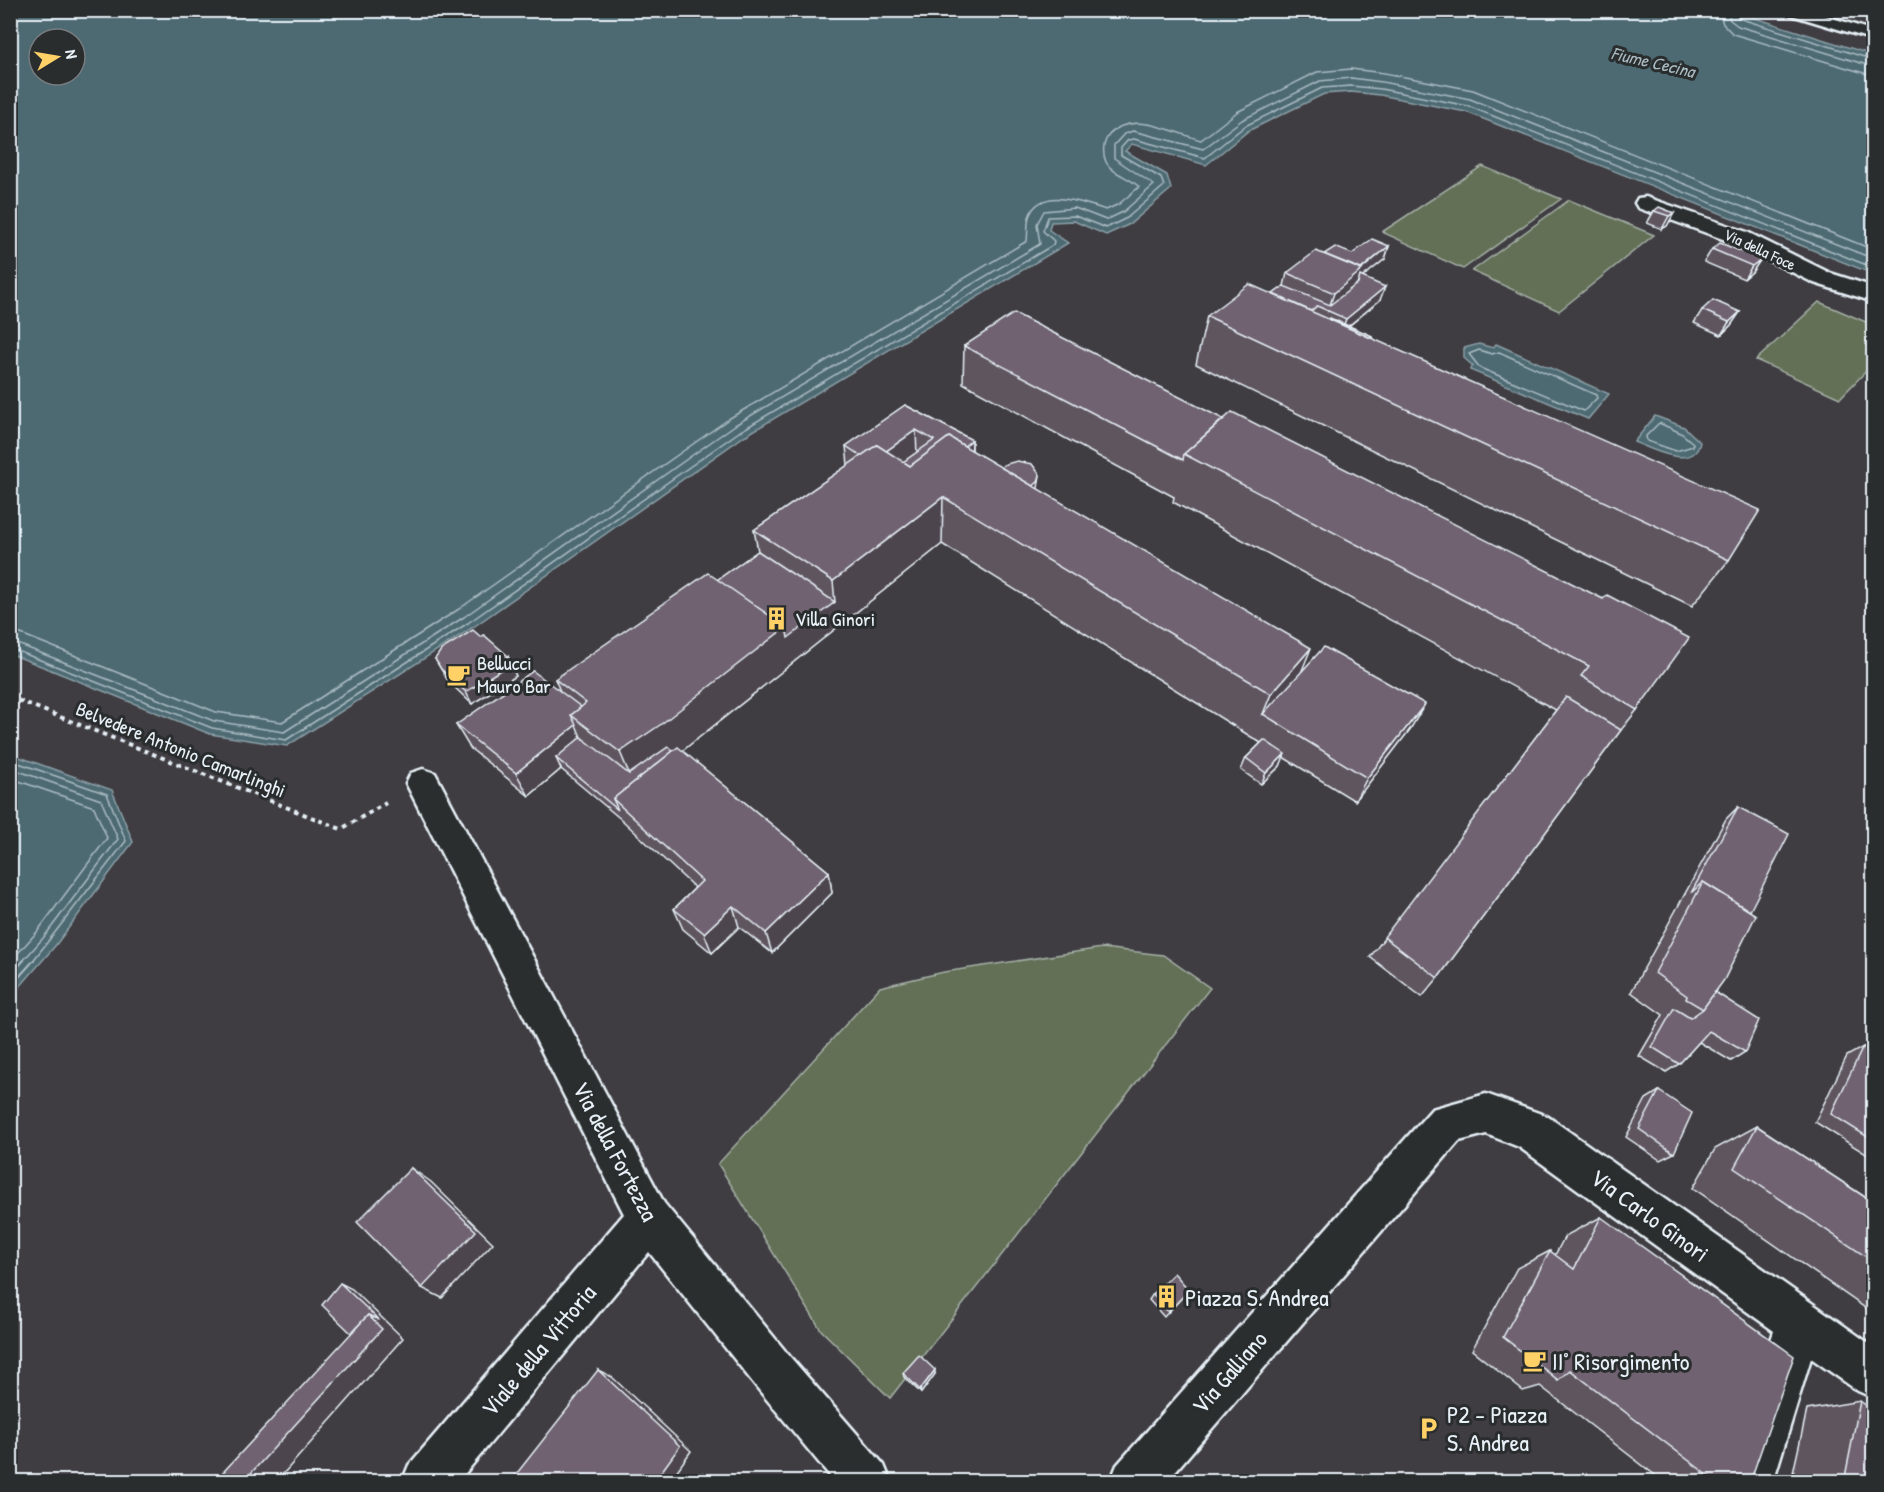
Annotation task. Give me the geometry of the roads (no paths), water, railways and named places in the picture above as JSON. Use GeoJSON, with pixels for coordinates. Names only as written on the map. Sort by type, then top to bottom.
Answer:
{"type":"FeatureCollection","features":[{"type":"Feature","properties":{"kind":"street","name":"Via della Foce"},"geometry":{"type":"LineString","coordinates":[[1646,203],[1739,237],[1822,278],[1874,295]]}},
{"type":"Feature","properties":{"kind":"street","name":"Via della Fortezza"},"geometry":{"type":"LineString","coordinates":[[423,783],[649,1218],[775,1374],[867,1482]]}},
{"type":"Feature","properties":{"kind":"street","name":"Via Carlo Ginori"},"geometry":{"type":"LineString","coordinates":[[1419,1154],[1447,1124],[1486,1114],[1532,1131],[1874,1375]]}},
{"type":"Feature","properties":{"kind":"street","name":"Via Galliano"},"geometry":{"type":"LineString","coordinates":[[1134,1482],[1419,1154]]}},
{"type":"Feature","properties":{"kind":"street","name":"Viale della Vittoria"},"geometry":{"type":"LineString","coordinates":[[426,1482],[649,1218]]}},
{"type":"Feature","properties":{"kind":"street"},"geometry":{"type":"LineString","coordinates":[[1748,1482],[1799,1323]]}},
{"type":"Feature","properties":{"kind":"lane"},"geometry":{"type":"LineString","coordinates":[[1790,10],[1874,36]]}},
{"type":"Feature","properties":{"kind":"water","name":"Fiume Cecina"},"geometry":{"type":"Polygon","coordinates":[[[10,11],[1733,11],[1873,55],[1873,274],[1466,112],[1380,95],[1351,92],[1324,94],[1248,131],[1206,165],[1132,144],[1125,151],[1167,175],[1171,189],[1130,224],[1106,235],[1074,221],[1051,222],[1049,230],[1068,243],[743,437],[472,628],[287,746],[210,734],[11,654],[10,11]]]}},
{"type":"Feature","properties":{"kind":"water"},"geometry":{"type":"Polygon","coordinates":[[[1479,344],[1493,348],[1496,344],[1609,394],[1588,419],[1470,370],[1473,366],[1464,358],[1464,348],[1479,344]]]}},
{"type":"Feature","properties":{"kind":"water"},"geometry":{"type":"Polygon","coordinates":[[[1655,416],[1684,427],[1700,442],[1696,451],[1690,456],[1671,456],[1634,442],[1655,416]]]}},
{"type":"Feature","properties":{"kind":"water"},"geometry":{"type":"Polygon","coordinates":[[[11,754],[112,790],[133,842],[55,946],[11,997],[11,754]]]}},
{"type":"Feature","properties":{"kind":"place","name":"Villa Ginori"},"geometry":{"type":"Point","coordinates":[777,618]}},
{"type":"Feature","properties":{"kind":"place","name":"Bellucci Mauro Bar"},"geometry":{"type":"Point","coordinates":[459,674]}},
{"type":"Feature","properties":{"kind":"place","name":"Piazza S. Andrea"},"geometry":{"type":"Point","coordinates":[1167,1297]}},
{"type":"Feature","properties":{"kind":"place","name":"II° Risorgimento"},"geometry":{"type":"Point","coordinates":[1534,1361]}},
{"type":"Feature","properties":{"kind":"place","name":"P2 - Piazza S. Andrea"},"geometry":{"type":"Point","coordinates":[1429,1428]}}]}
